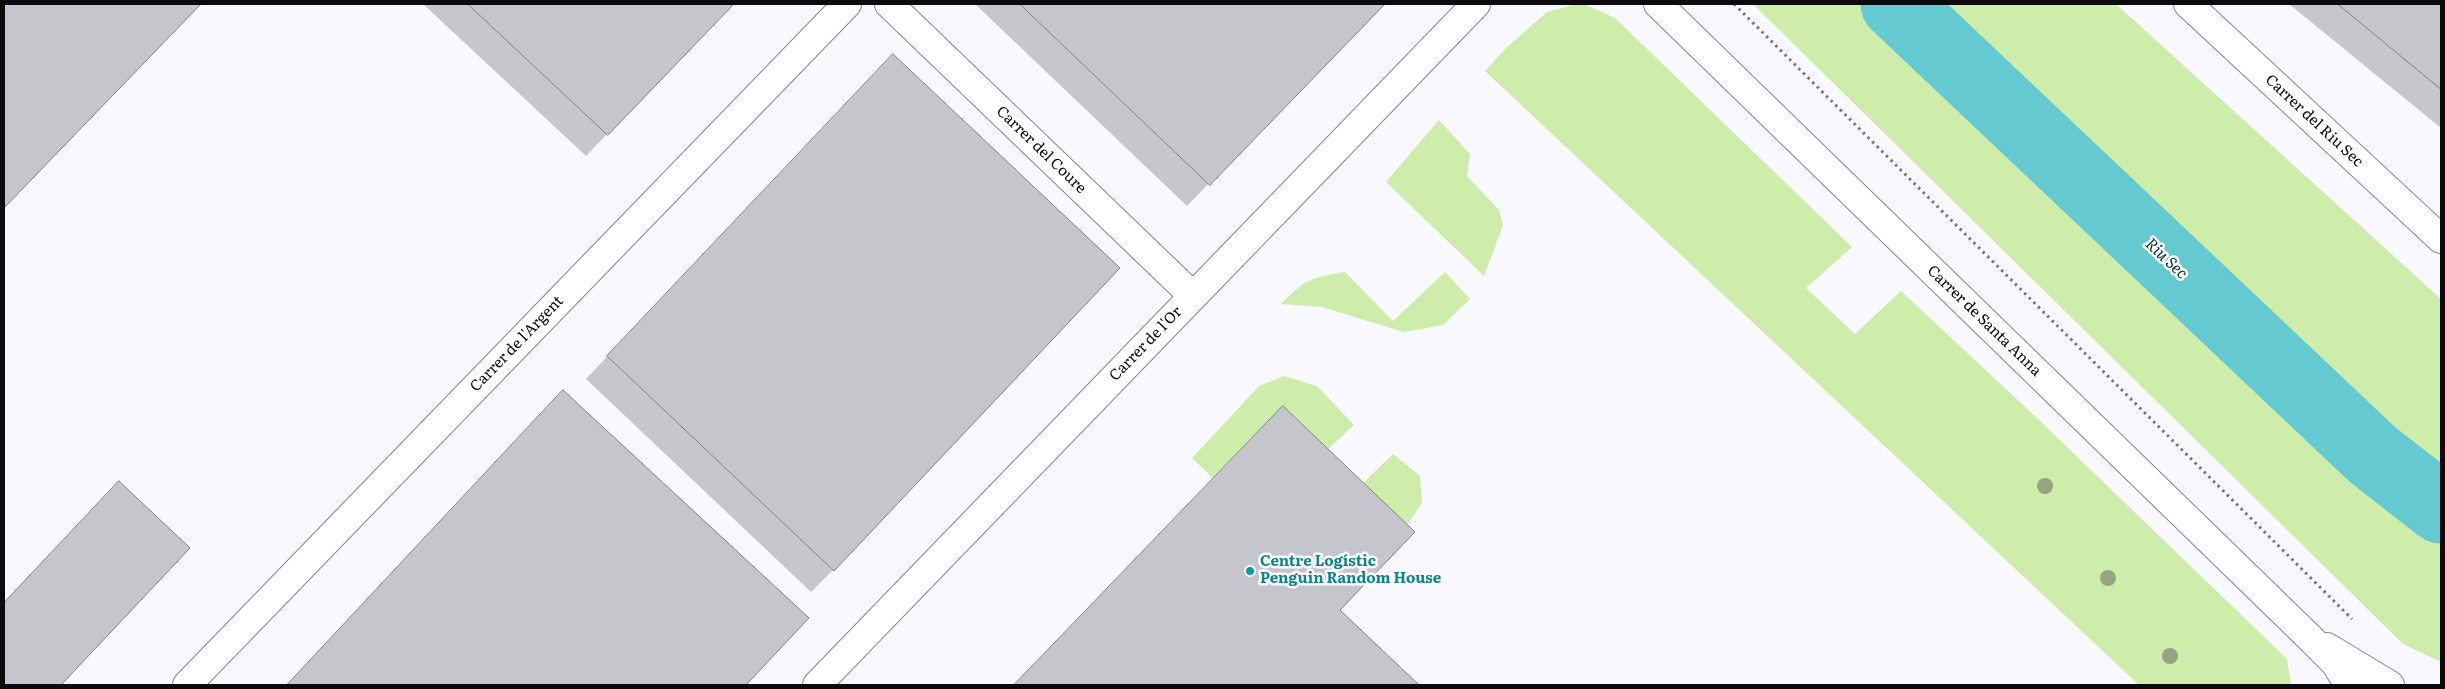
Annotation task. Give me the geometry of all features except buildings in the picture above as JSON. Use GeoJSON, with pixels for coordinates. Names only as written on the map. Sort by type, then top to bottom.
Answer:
{"type":"FeatureCollection","features":[{"type":"Feature","properties":{"kind":"street","name":"Carrer de l'Argent"},"geometry":{"type":"LineString","coordinates":[[187,685],[846,4]]}},
{"type":"Feature","properties":{"kind":"street","name":"Carrer del Coure"},"geometry":{"type":"LineString","coordinates":[[889,4],[1193,296]]}},
{"type":"Feature","properties":{"kind":"street","name":"Carrer de l'Or"},"geometry":{"type":"LineString","coordinates":[[817,685],[1476,4]]}},
{"type":"Feature","properties":{"kind":"street","name":"Carrer de Santa Anna"},"geometry":{"type":"LineString","coordinates":[[1658,4],[2310,638],[2335,663],[2349,685]]}},
{"type":"Feature","properties":{"kind":"street","name":"Carrer del Riu Sec"},"geometry":{"type":"LineString","coordinates":[[2188,4],[2441,239]]}},
{"type":"Feature","properties":{"kind":"street","name":"Carrer de Santa Anna"},"geometry":{"type":"LineString","coordinates":[[2310,638],[2390,685]]}},
{"type":"Feature","properties":{"kind":"path"},"geometry":{"type":"LineString","coordinates":[[1734,4],[2359,626]]}},
{"type":"Feature","properties":{"kind":"green space"},"geometry":{"type":"Polygon","coordinates":[[[1584,4],[1615,18],[1852,247],[1806,288],[1855,334],[1901,291],[2039,420],[2287,659],[2291,685],[2139,685],[1485,71],[1505,49],[1547,12],[1584,4]]]}},
{"type":"Feature","properties":{"kind":"green space"},"geometry":{"type":"Polygon","coordinates":[[[1753,4],[2116,4],[2441,299],[2441,662],[2403,644],[1753,4]]]}},
{"type":"Feature","properties":{"kind":"green space"},"geometry":{"type":"Polygon","coordinates":[[[1439,120],[1470,154],[1467,176],[1499,210],[1503,225],[1484,276],[1386,182],[1439,120]]]}},
{"type":"Feature","properties":{"kind":"green space"},"geometry":{"type":"Polygon","coordinates":[[[1345,272],[1393,321],[1445,272],[1470,299],[1443,325],[1404,332],[1322,307],[1281,304],[1309,281],[1345,272]]]}},
{"type":"Feature","properties":{"kind":"green space"},"geometry":{"type":"Polygon","coordinates":[[[1284,376],[1317,386],[1354,425],[1328,449],[1283,406],[1213,478],[1192,458],[1259,386],[1284,376]]]}},
{"type":"Feature","properties":{"kind":"green space"},"geometry":{"type":"Polygon","coordinates":[[[1393,454],[1420,476],[1422,503],[1407,525],[1363,483],[1393,454]]]}},
{"type":"Feature","properties":{"kind":"waterway","name":"Riu Sec"},"geometry":{"type":"LineString","coordinates":[[1896,4],[2373,455],[2441,508]]}},
{"type":"Feature","properties":{"kind":"place","name":"Centre Logístic Penguin Random House"},"geometry":{"type":"Point","coordinates":[1250,571]}}]}
